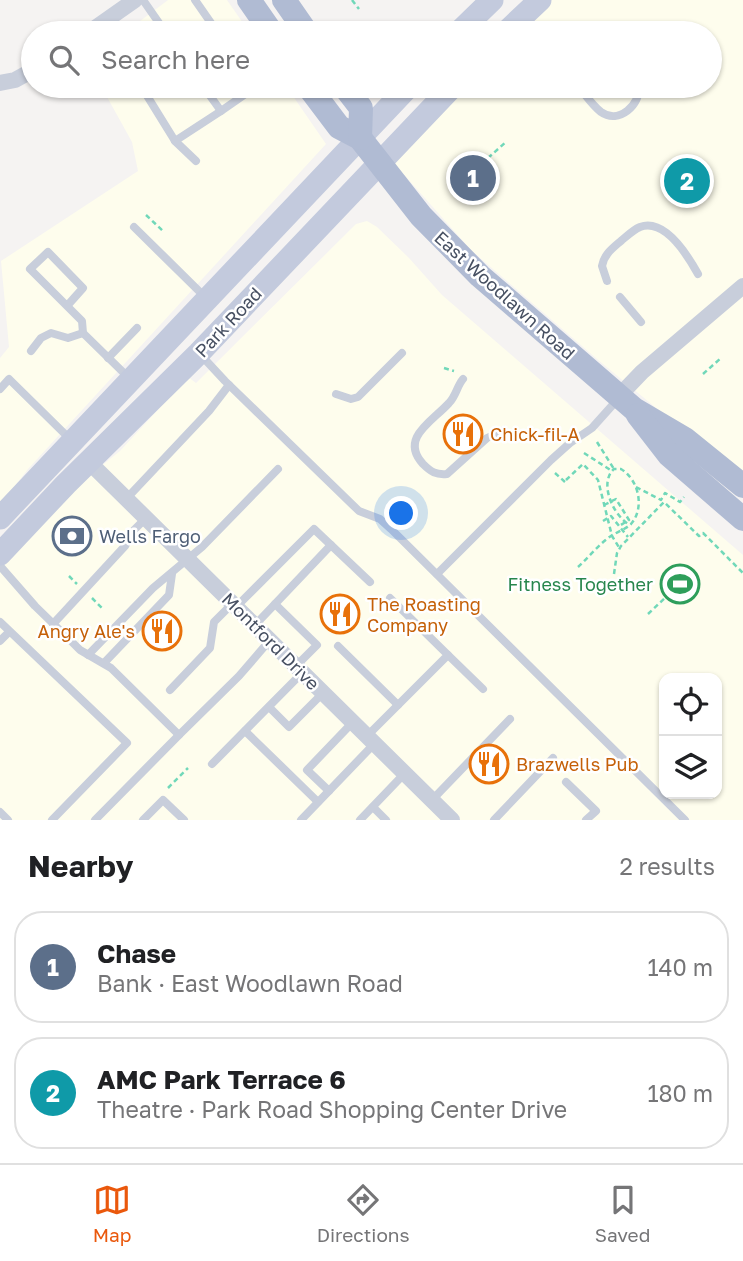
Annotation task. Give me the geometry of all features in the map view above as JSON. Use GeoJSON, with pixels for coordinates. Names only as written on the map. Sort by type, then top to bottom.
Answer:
{"type":"FeatureCollection","features":[{"type":"Feature","properties":{"kind":"main road"},"geometry":{"type":"LineString","coordinates":[[284,0],[299,21]]}},
{"type":"Feature","properties":{"kind":"main road"},"geometry":{"type":"LineString","coordinates":[[470,21],[492,0]]}},
{"type":"Feature","properties":{"kind":"main road"},"geometry":{"type":"LineString","coordinates":[[518,21],[540,0]]}},
{"type":"Feature","properties":{"kind":"main road"},"geometry":{"type":"LineString","coordinates":[[252,4],[264,21]]}},
{"type":"Feature","properties":{"kind":"main road","name":"East Woodlawn Road"},"geometry":{"type":"LineString","coordinates":[[317,98],[339,127],[360,138],[421,216],[456,253],[627,403],[685,439],[743,486]]}},
{"type":"Feature","properties":{"kind":"main road"},"geometry":{"type":"LineString","coordinates":[[353,98],[361,108],[360,138]]}},
{"type":"Feature","properties":{"kind":"main road","name":"Park Road"},"geometry":{"type":"LineString","coordinates":[[4,505],[73,441],[398,98]]}},
{"type":"Feature","properties":{"kind":"main road","name":"Park Road"},"geometry":{"type":"LineString","coordinates":[[0,554],[200,353],[441,98]]}},
{"type":"Feature","properties":{"kind":"main road","name":"East Woodlawn Road"},"geometry":{"type":"LineString","coordinates":[[627,403],[669,455],[743,519]]}},
{"type":"Feature","properties":{"kind":"street"},"geometry":{"type":"LineString","coordinates":[[105,21],[135,0]]}},
{"type":"Feature","properties":{"kind":"street"},"geometry":{"type":"LineString","coordinates":[[0,83],[21,77]]}},
{"type":"Feature","properties":{"kind":"street"},"geometry":{"type":"LineString","coordinates":[[627,403],[642,372],[743,286]]}},
{"type":"Feature","properties":{"kind":"street","name":"Montford Drive"},"geometry":{"type":"LineString","coordinates":[[89,462],[452,820]]}},
{"type":"Feature","properties":{"kind":"street"},"geometry":{"type":"LineString","coordinates":[[4,505],[30,522]]}},
{"type":"Feature","properties":{"kind":"lane"},"geometry":{"type":"LineString","coordinates":[[143,0],[158,21]]}},
{"type":"Feature","properties":{"kind":"lane"},"geometry":{"type":"LineString","coordinates":[[195,0],[210,21]]}},
{"type":"Feature","properties":{"kind":"lane"},"geometry":{"type":"LineString","coordinates":[[148,98],[175,141],[196,161]]}},
{"type":"Feature","properties":{"kind":"lane"},"geometry":{"type":"LineString","coordinates":[[212,98],[221,111]]}},
{"type":"Feature","properties":{"kind":"lane"},"geometry":{"type":"LineString","coordinates":[[175,141],[239,98]]}},
{"type":"Feature","properties":{"kind":"lane"},"geometry":{"type":"LineString","coordinates":[[589,98],[600,111],[614,116],[625,113],[638,98]]}},
{"type":"Feature","properties":{"kind":"lane"},"geometry":{"type":"LineString","coordinates":[[607,281],[602,266],[606,254],[634,230],[645,226],[668,234],[698,274]]}},
{"type":"Feature","properties":{"kind":"lane"},"geometry":{"type":"LineString","coordinates":[[134,227],[207,299]]}},
{"type":"Feature","properties":{"kind":"lane"},"geometry":{"type":"LineString","coordinates":[[67,306],[83,288],[48,252],[30,269],[67,306],[82,321],[83,333],[131,380]]}},
{"type":"Feature","properties":{"kind":"lane"},"geometry":{"type":"LineString","coordinates":[[620,297],[641,322]]}},
{"type":"Feature","properties":{"kind":"lane"},"geometry":{"type":"LineString","coordinates":[[108,358],[137,328]]}},
{"type":"Feature","properties":{"kind":"lane"},"geometry":{"type":"LineString","coordinates":[[31,351],[41,338],[51,333],[68,338],[83,333]]}},
{"type":"Feature","properties":{"kind":"lane"},"geometry":{"type":"LineString","coordinates":[[200,353],[229,385],[359,511],[386,524],[685,820]]}},
{"type":"Feature","properties":{"kind":"lane"},"geometry":{"type":"LineString","coordinates":[[336,394],[351,399],[358,397],[402,353]]}},
{"type":"Feature","properties":{"kind":"lane"},"geometry":{"type":"LineString","coordinates":[[461,375],[452,400],[416,436],[416,456],[432,472],[447,474],[487,438],[504,430]]}},
{"type":"Feature","properties":{"kind":"lane"},"geometry":{"type":"LineString","coordinates":[[0,389],[9,379],[73,441]]}},
{"type":"Feature","properties":{"kind":"lane"},"geometry":{"type":"LineString","coordinates":[[127,498],[209,411],[229,385]]}},
{"type":"Feature","properties":{"kind":"lane"},"geometry":{"type":"LineString","coordinates":[[437,574],[551,460],[570,443],[627,403]]}},
{"type":"Feature","properties":{"kind":"lane"},"geometry":{"type":"LineString","coordinates":[[88,655],[153,588],[188,559],[278,469]]}},
{"type":"Feature","properties":{"kind":"lane"},"geometry":{"type":"LineString","coordinates":[[53,624],[125,546],[134,530],[146,518]]}},
{"type":"Feature","properties":{"kind":"lane"},"geometry":{"type":"LineString","coordinates":[[170,691],[210,648],[214,622],[314,528],[370,582]]}},
{"type":"Feature","properties":{"kind":"lane"},"geometry":{"type":"LineString","coordinates":[[255,625],[331,545]]}},
{"type":"Feature","properties":{"kind":"lane"},"geometry":{"type":"LineString","coordinates":[[0,566],[53,624],[88,655],[104,663],[179,735]]}},
{"type":"Feature","properties":{"kind":"lane"},"geometry":{"type":"LineString","coordinates":[[104,663],[169,595],[173,572]]}},
{"type":"Feature","properties":{"kind":"lane"},"geometry":{"type":"LineString","coordinates":[[390,598],[483,689]]}},
{"type":"Feature","properties":{"kind":"lane"},"geometry":{"type":"LineString","coordinates":[[212,764],[269,707],[317,645],[275,604]]}},
{"type":"Feature","properties":{"kind":"lane"},"geometry":{"type":"LineString","coordinates":[[0,622],[127,743],[52,820]]}},
{"type":"Feature","properties":{"kind":"lane"},"geometry":{"type":"LineString","coordinates":[[0,641],[9,632]]}},
{"type":"Feature","properties":{"kind":"lane"},"geometry":{"type":"LineString","coordinates":[[95,820],[239,676],[270,640]]}},
{"type":"Feature","properties":{"kind":"lane"},"geometry":{"type":"LineString","coordinates":[[338,646],[398,705]]}},
{"type":"Feature","properties":{"kind":"lane"},"geometry":{"type":"LineString","coordinates":[[301,820],[328,792],[398,705],[447,655]]}},
{"type":"Feature","properties":{"kind":"lane"},"geometry":{"type":"LineString","coordinates":[[269,707],[289,727],[323,693]]}},
{"type":"Feature","properties":{"kind":"lane"},"geometry":{"type":"LineString","coordinates":[[432,800],[510,719]]}},
{"type":"Feature","properties":{"kind":"lane"},"geometry":{"type":"LineString","coordinates":[[328,792],[307,770],[354,722]]}},
{"type":"Feature","properties":{"kind":"lane"},"geometry":{"type":"LineString","coordinates":[[245,731],[318,802]]}},
{"type":"Feature","properties":{"kind":"lane"},"geometry":{"type":"LineString","coordinates":[[494,820],[553,758]]}},
{"type":"Feature","properties":{"kind":"lane"},"geometry":{"type":"LineString","coordinates":[[360,820],[405,773]]}},
{"type":"Feature","properties":{"kind":"lane"},"geometry":{"type":"LineString","coordinates":[[566,782],[596,811],[586,820]]}},
{"type":"Feature","properties":{"kind":"lane"},"geometry":{"type":"LineString","coordinates":[[143,820],[163,800],[184,820]]}},
{"type":"Feature","properties":{"kind":"lane"},"geometry":{"type":"LineString","coordinates":[[373,807],[386,820]]}},
{"type":"Feature","properties":{"kind":"lane"},"geometry":{"type":"LineString","coordinates":[[0,812],[8,820]]}},
{"type":"Feature","properties":{"kind":"path"},"geometry":{"type":"LineString","coordinates":[[352,0],[359,9]]}},
{"type":"Feature","properties":{"kind":"path"},"geometry":{"type":"LineString","coordinates":[[488,158],[507,141]]}},
{"type":"Feature","properties":{"kind":"path"},"geometry":{"type":"LineString","coordinates":[[146,215],[163,231]]}},
{"type":"Feature","properties":{"kind":"path"},"geometry":{"type":"LineString","coordinates":[[703,374],[721,358]]}},
{"type":"Feature","properties":{"kind":"path"},"geometry":{"type":"LineString","coordinates":[[444,368],[461,375]]}},
{"type":"Feature","properties":{"kind":"path"},"geometry":{"type":"LineString","coordinates":[[597,442],[613,470]]}},
{"type":"Feature","properties":{"kind":"path"},"geometry":{"type":"LineString","coordinates":[[578,567],[612,536],[630,525],[639,508],[636,487],[627,472],[621,469],[613,470],[584,453]]}},
{"type":"Feature","properties":{"kind":"path"},"geometry":{"type":"LineString","coordinates":[[555,473],[566,481],[583,464],[598,480],[612,536],[620,547]]}},
{"type":"Feature","properties":{"kind":"path"},"geometry":{"type":"LineString","coordinates":[[613,470],[606,479],[608,495],[624,522],[630,525]]}},
{"type":"Feature","properties":{"kind":"path"},"geometry":{"type":"LineString","coordinates":[[636,487],[661,500],[665,493],[680,502],[684,498]]}},
{"type":"Feature","properties":{"kind":"path"},"geometry":{"type":"LineString","coordinates":[[604,505],[616,499],[629,520],[619,526]]}},
{"type":"Feature","properties":{"kind":"path"},"geometry":{"type":"LineString","coordinates":[[614,573],[620,547],[664,502],[699,536],[702,533],[743,573]]}},
{"type":"Feature","properties":{"kind":"path"},"geometry":{"type":"LineString","coordinates":[[603,521],[611,516],[628,537]]}},
{"type":"Feature","properties":{"kind":"path"},"geometry":{"type":"LineString","coordinates":[[648,614],[667,596]]}},
{"type":"Feature","properties":{"kind":"path"},"geometry":{"type":"LineString","coordinates":[[164,793],[188,768]]}},
{"type":"Feature","properties":{"kind":"shaded area"},"geometry":{"type":"Polygon","coordinates":[[[168,0],[227,0],[242,21],[140,21],[168,0]]]}},
{"type":"Feature","properties":{"kind":"shaded area"},"geometry":{"type":"Polygon","coordinates":[[[548,0],[743,0],[743,480],[471,250],[391,160],[449,98],[722,98],[722,21],[524,21],[548,0]]]}},
{"type":"Feature","properties":{"kind":"shaded area"},"geometry":{"type":"Polygon","coordinates":[[[108,98],[294,98],[326,144],[28,469],[0,505],[0,358],[9,347],[1,261],[138,171],[132,142],[108,98]]]}},
{"type":"Feature","properties":{"kind":"shaded area"},"geometry":{"type":"Polygon","coordinates":[[[367,221],[377,227],[442,295],[743,555],[743,820],[0,820],[0,562],[80,483],[120,451],[188,377],[196,383],[356,224],[367,221]]]}},
{"type":"Feature","properties":{"kind":"place","name":"Chase"},"geometry":{"type":"Point","coordinates":[473,178]}},
{"type":"Feature","properties":{"kind":"place","name":"AMC Park Terrace 6"},"geometry":{"type":"Point","coordinates":[687,181]}},
{"type":"Feature","properties":{"kind":"place","name":"Chick-fil-A"},"geometry":{"type":"Point","coordinates":[463,434]}},
{"type":"Feature","properties":{"kind":"place","name":"Wells Fargo"},"geometry":{"type":"Point","coordinates":[72,536]}},
{"type":"Feature","properties":{"kind":"place","name":"Fitness Together"},"geometry":{"type":"Point","coordinates":[680,584]}},
{"type":"Feature","properties":{"kind":"place","name":"The Roasting Company"},"geometry":{"type":"Point","coordinates":[340,614]}},
{"type":"Feature","properties":{"kind":"place","name":"Angry Ale's"},"geometry":{"type":"Point","coordinates":[162,631]}},
{"type":"Feature","properties":{"kind":"place","name":"Brazwells Pub"},"geometry":{"type":"Point","coordinates":[489,764]}}]}
